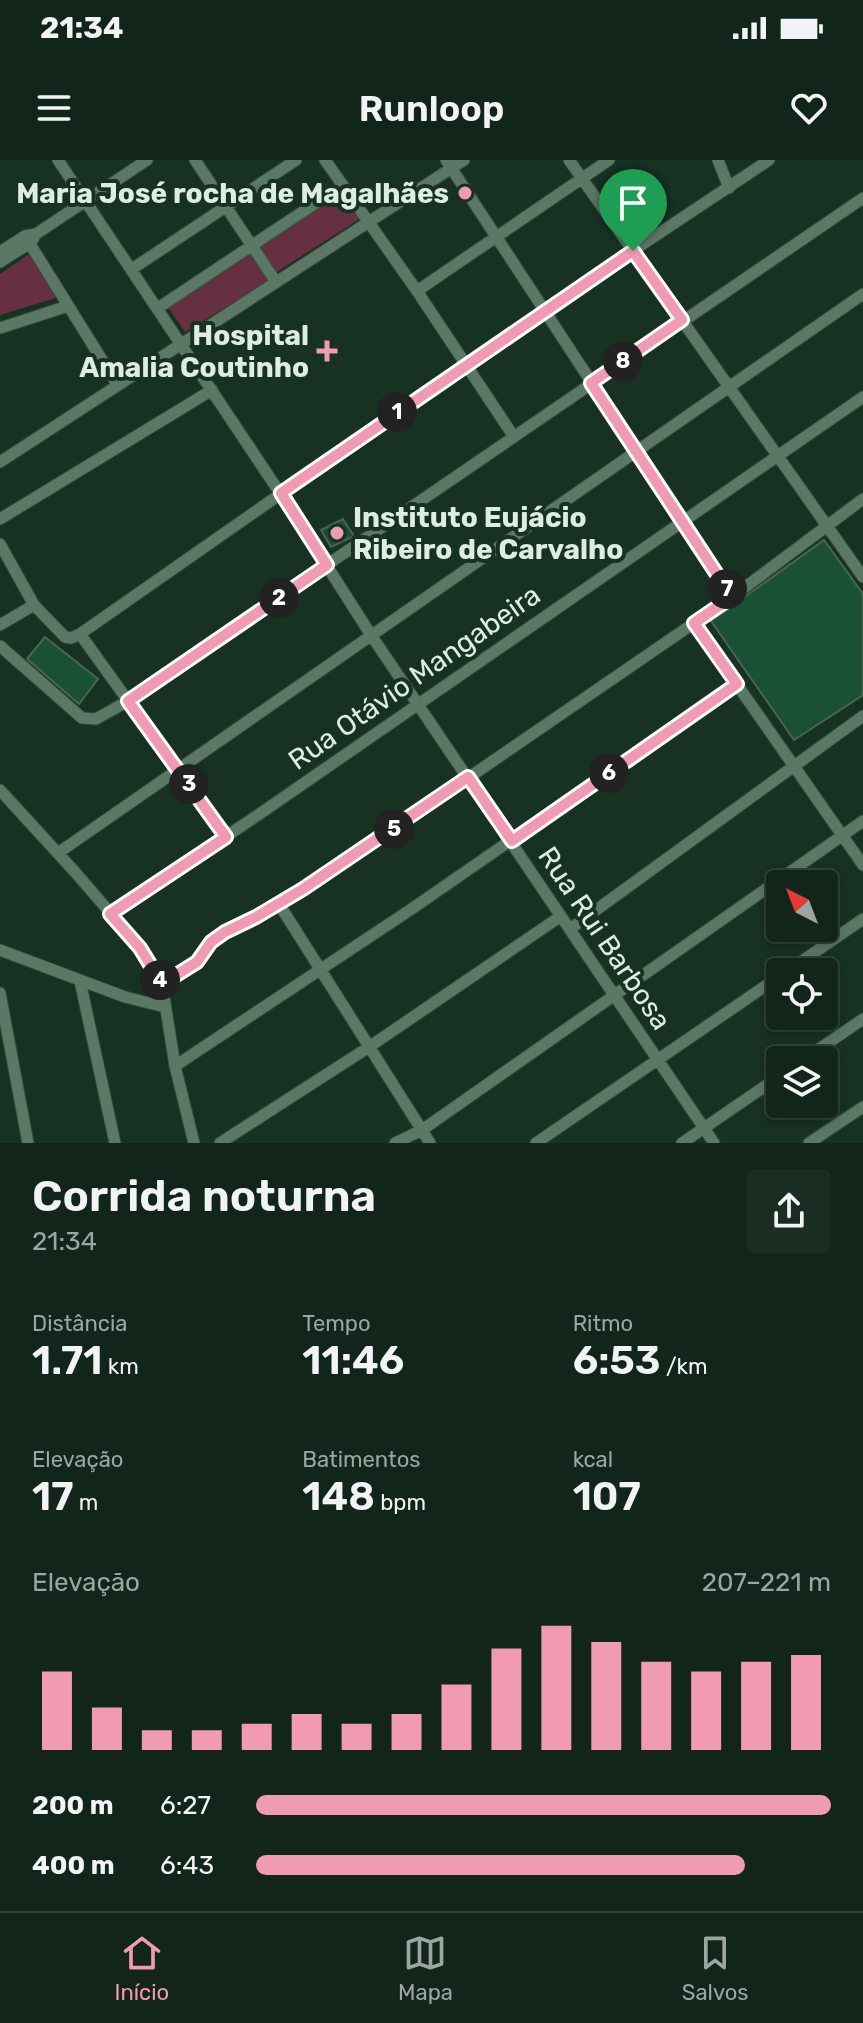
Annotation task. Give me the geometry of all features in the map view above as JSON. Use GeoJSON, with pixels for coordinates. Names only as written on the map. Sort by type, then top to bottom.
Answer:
{"type":"FeatureCollection","features":[{"type":"Feature","properties":{"kind":"street","name":"Rua Rui Barbosa"},"geometry":{"type":"LineString","coordinates":[[58,160],[281,493],[417,704],[714,1143]]}},
{"type":"Feature","properties":{"kind":"street"},"geometry":{"type":"LineString","coordinates":[[0,262],[30,238],[147,160]]}},
{"type":"Feature","properties":{"kind":"street"},"geometry":{"type":"LineString","coordinates":[[195,160],[276,282]]}},
{"type":"Feature","properties":{"kind":"street"},"geometry":{"type":"LineString","coordinates":[[132,269],[296,160]]}},
{"type":"Feature","properties":{"kind":"street"},"geometry":{"type":"LineString","coordinates":[[325,160],[514,437]]}},
{"type":"Feature","properties":{"kind":"street"},"geometry":{"type":"LineString","coordinates":[[0,462],[368,222],[449,164],[464,160]]}},
{"type":"Feature","properties":{"kind":"street"},"geometry":{"type":"LineString","coordinates":[[569,160],[863,577]]}},
{"type":"Feature","properties":{"kind":"street"},"geometry":{"type":"LineString","coordinates":[[417,291],[609,160]]}},
{"type":"Feature","properties":{"kind":"street"},"geometry":{"type":"LineString","coordinates":[[718,160],[729,188]]}},
{"type":"Feature","properties":{"kind":"street"},"geometry":{"type":"LineString","coordinates":[[0,544],[34,605],[65,637],[80,634],[544,310],[769,160]]}},
{"type":"Feature","properties":{"kind":"street"},"geometry":{"type":"LineString","coordinates":[[449,164],[732,597]]}},
{"type":"Feature","properties":{"kind":"street"},"geometry":{"type":"LineString","coordinates":[[158,308],[343,185]]}},
{"type":"Feature","properties":{"kind":"street"},"geometry":{"type":"LineString","coordinates":[[0,646],[82,718],[96,719],[128,701],[863,198]]}},
{"type":"Feature","properties":{"kind":"street"},"geometry":{"type":"LineString","coordinates":[[0,252],[30,238]]}},
{"type":"Feature","properties":{"kind":"street"},"geometry":{"type":"LineString","coordinates":[[30,238],[117,384]]}},
{"type":"Feature","properties":{"kind":"street"},"geometry":{"type":"LineString","coordinates":[[58,853],[863,294]]}},
{"type":"Feature","properties":{"kind":"street"},"geometry":{"type":"LineString","coordinates":[[0,328],[68,306]]}},
{"type":"Feature","properties":{"kind":"street"},"geometry":{"type":"LineString","coordinates":[[0,519],[212,390]]}},
{"type":"Feature","properties":{"kind":"street","name":"Rua Otávio Mangabeira"},"geometry":{"type":"LineString","coordinates":[[110,914],[863,397]]}},
{"type":"Feature","properties":{"kind":"street"},"geometry":{"type":"LineString","coordinates":[[162,984],[197,962],[217,937],[279,904],[468,777],[732,597],[863,499]]}},
{"type":"Feature","properties":{"kind":"street"},"geometry":{"type":"LineString","coordinates":[[0,625],[34,605]]}},
{"type":"Feature","properties":{"kind":"street"},"geometry":{"type":"LineString","coordinates":[[694,623],[863,865]]}},
{"type":"Feature","properties":{"kind":"street"},"geometry":{"type":"LineString","coordinates":[[80,634],[226,837]]}},
{"type":"Feature","properties":{"kind":"street"},"geometry":{"type":"LineString","coordinates":[[175,1066],[512,841],[737,684]]}},
{"type":"Feature","properties":{"kind":"street"},"geometry":{"type":"LineString","coordinates":[[570,929],[863,716]]}},
{"type":"Feature","properties":{"kind":"street"},"geometry":{"type":"LineString","coordinates":[[0,790],[140,948],[162,984],[175,1066],[194,1143]]}},
{"type":"Feature","properties":{"kind":"street"},"geometry":{"type":"LineString","coordinates":[[395,1143],[422,1130],[863,821]]}},
{"type":"Feature","properties":{"kind":"street"},"geometry":{"type":"LineString","coordinates":[[279,904],[430,1143]]}},
{"type":"Feature","properties":{"kind":"street"},"geometry":{"type":"LineString","coordinates":[[220,1143],[369,1047],[561,916]]}},
{"type":"Feature","properties":{"kind":"street"},"geometry":{"type":"LineString","coordinates":[[806,958],[863,919]]}},
{"type":"Feature","properties":{"kind":"street"},"geometry":{"type":"LineString","coordinates":[[0,950],[125,997],[165,1007]]}},
{"type":"Feature","properties":{"kind":"street"},"geometry":{"type":"LineString","coordinates":[[80,981],[115,1143]]}},
{"type":"Feature","properties":{"kind":"street"},"geometry":{"type":"LineString","coordinates":[[536,1143],[766,986]]}},
{"type":"Feature","properties":{"kind":"street"},"geometry":{"type":"LineString","coordinates":[[0,993],[28,1143]]}},
{"type":"Feature","properties":{"kind":"street"},"geometry":{"type":"LineString","coordinates":[[823,1046],[863,1019]]}},
{"type":"Feature","properties":{"kind":"street"},"geometry":{"type":"LineString","coordinates":[[682,1143],[766,1086]]}},
{"type":"Feature","properties":{"kind":"street"},"geometry":{"type":"LineString","coordinates":[[809,1143],[863,1107]]}},
{"type":"Feature","properties":{"kind":"shaded area"},"geometry":{"type":"Polygon","coordinates":[[[343,192],[361,218],[275,273],[259,247],[343,192]]]}},
{"type":"Feature","properties":{"kind":"shaded area"},"geometry":{"type":"Polygon","coordinates":[[[250,252],[268,281],[185,332],[168,307],[250,252]]]}},
{"type":"Feature","properties":{"kind":"shaded area"},"geometry":{"type":"Polygon","coordinates":[[[29,254],[56,298],[0,315],[0,274],[29,254]]]}},
{"type":"Feature","properties":{"kind":"building","name":"Instituto Eujácio Ribeiro de Carvalho"},"geometry":{"type":"Polygon","coordinates":[[[343,519],[354,536],[331,547],[321,530],[343,519]]]}},
{"type":"Feature","properties":{"kind":"building"},"geometry":{"type":"Polygon","coordinates":[[[824,540],[863,594],[863,695],[794,740],[711,621],[824,540]]]}},
{"type":"Feature","properties":{"kind":"building"},"geometry":{"type":"Polygon","coordinates":[[[45,637],[98,679],[79,704],[27,659],[45,637]]]}},
{"type":"Feature","properties":{"kind":"place","name":"Maria José rocha de Magalhães"},"geometry":{"type":"Point","coordinates":[465,193]}},
{"type":"Feature","properties":{"kind":"place","name":"Hospital Amalia Coutinho"},"geometry":{"type":"Point","coordinates":[327,351]}},
{"type":"Feature","properties":{"kind":"place","name":"Instituto Eujácio Ribeiro de Carvalho"},"geometry":{"type":"Point","coordinates":[337,533]}},
{"type":"Feature","properties":{"kind":"route"},"geometry":{"type":"LineString","coordinates":[[633,251],[682,320],[591,383],[732,597],[694,623],[737,684],[512,841],[468,777],[303,889],[217,937],[197,962],[162,984],[140,948],[110,914],[226,837],[128,701],[327,565],[281,493],[633,251]]}}]}
